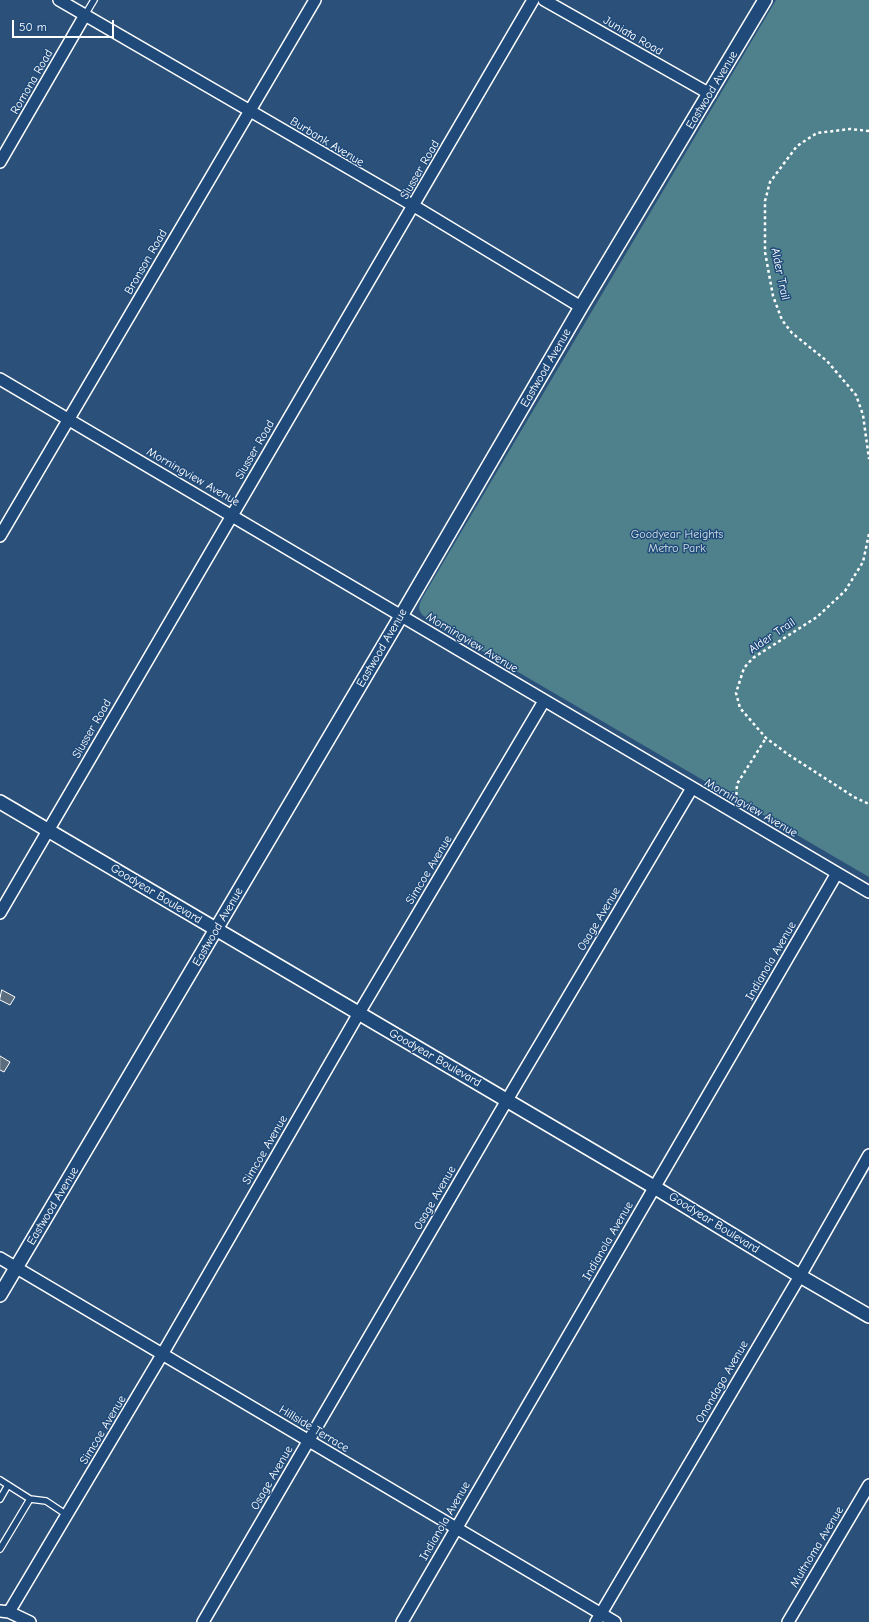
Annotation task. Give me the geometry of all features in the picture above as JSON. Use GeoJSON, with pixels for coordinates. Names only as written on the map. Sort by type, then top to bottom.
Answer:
{"type":"FeatureCollection","features":[{"type":"Feature","properties":{"kind":"street","name":"Burbank Avenue"},"geometry":{"type":"LineString","coordinates":[[59,0],[414,206],[581,307]]}},
{"type":"Feature","properties":{"kind":"street","name":"Bronson Road"},"geometry":{"type":"LineString","coordinates":[[0,536],[314,0]]}},
{"type":"Feature","properties":{"kind":"street","name":"Slusser Road"},"geometry":{"type":"LineString","coordinates":[[0,912],[414,206],[533,0]]}},
{"type":"Feature","properties":{"kind":"street","name":"Juniata Road"},"geometry":{"type":"LineString","coordinates":[[544,0],[710,94]]}},
{"type":"Feature","properties":{"kind":"street","name":"Eastwood Avenue"},"geometry":{"type":"LineString","coordinates":[[0,1296],[401,616],[581,307],[765,0]]}},
{"type":"Feature","properties":{"kind":"street","name":"Romona Road"},"geometry":{"type":"LineString","coordinates":[[0,162],[85,15]]}},
{"type":"Feature","properties":{"kind":"street","name":"Morningview Avenue"},"geometry":{"type":"LineString","coordinates":[[0,379],[869,892]]}},
{"type":"Feature","properties":{"kind":"street","name":"Simcoe Avenue"},"geometry":{"type":"LineString","coordinates":[[5,1612],[67,1515],[163,1353],[359,1013],[544,701]]}},
{"type":"Feature","properties":{"kind":"street","name":"Osage Avenue"},"geometry":{"type":"LineString","coordinates":[[203,1622],[507,1100],[692,788]]}},
{"type":"Feature","properties":{"kind":"street","name":"Goodyear Boulevard"},"geometry":{"type":"LineString","coordinates":[[0,802],[507,1100],[869,1316]]}},
{"type":"Feature","properties":{"kind":"street","name":"Indianola Avenue"},"geometry":{"type":"LineString","coordinates":[[402,1622],[837,873]]}},
{"type":"Feature","properties":{"kind":"street","name":"Onondago Avenue"},"geometry":{"type":"LineString","coordinates":[[598,1618],[800,1276],[869,1155]]}},
{"type":"Feature","properties":{"kind":"street","name":"Hillside Terrace"},"geometry":{"type":"LineString","coordinates":[[0,1258],[163,1353],[456,1528],[598,1618],[615,1622]]}},
{"type":"Feature","properties":{"kind":"street","name":"Multnoma Avenue"},"geometry":{"type":"LineString","coordinates":[[788,1622],[869,1485]]}},
{"type":"Feature","properties":{"kind":"street"},"geometry":{"type":"LineString","coordinates":[[5,1612],[30,1622]]}},
{"type":"Feature","properties":{"kind":"lane"},"geometry":{"type":"LineString","coordinates":[[85,15],[94,0]]}},
{"type":"Feature","properties":{"kind":"lane"},"geometry":{"type":"LineString","coordinates":[[0,1480],[30,1499],[46,1502],[67,1515]]}},
{"type":"Feature","properties":{"kind":"lane"},"geometry":{"type":"LineString","coordinates":[[0,1499],[8,1485]]}},
{"type":"Feature","properties":{"kind":"lane"},"geometry":{"type":"LineString","coordinates":[[0,1549],[30,1499]]}},
{"type":"Feature","properties":{"kind":"path","name":"Alder Trail"},"geometry":{"type":"LineString","coordinates":[[869,131],[850,129],[817,133],[797,146],[770,182],[765,201],[765,252],[773,296],[782,320],[792,333],[827,361],[856,395],[863,415],[869,459]]}},
{"type":"Feature","properties":{"kind":"path","name":"Alder Trail"},"geometry":{"type":"LineString","coordinates":[[869,534],[863,562],[845,591],[817,617],[753,658],[744,668],[736,693],[740,708],[766,738],[841,789],[869,804]]}},
{"type":"Feature","properties":{"kind":"path"},"geometry":{"type":"LineString","coordinates":[[735,813],[738,784],[766,738]]}},
{"type":"Feature","properties":{"kind":"green space","name":"Goodyear Heights Metro Park"},"geometry":{"type":"Polygon","coordinates":[[[776,0],[869,0],[869,877],[429,620],[420,612],[419,609],[424,595],[776,0]]]}},
{"type":"Feature","properties":{"kind":"building"},"geometry":{"type":"Polygon","coordinates":[[[2,990],[15,997],[10,1005],[0,1000],[2,990]]]}},
{"type":"Feature","properties":{"kind":"building"},"geometry":{"type":"Polygon","coordinates":[[[0,1056],[10,1062],[4,1072],[0,1070],[0,1056]]]}}]}
